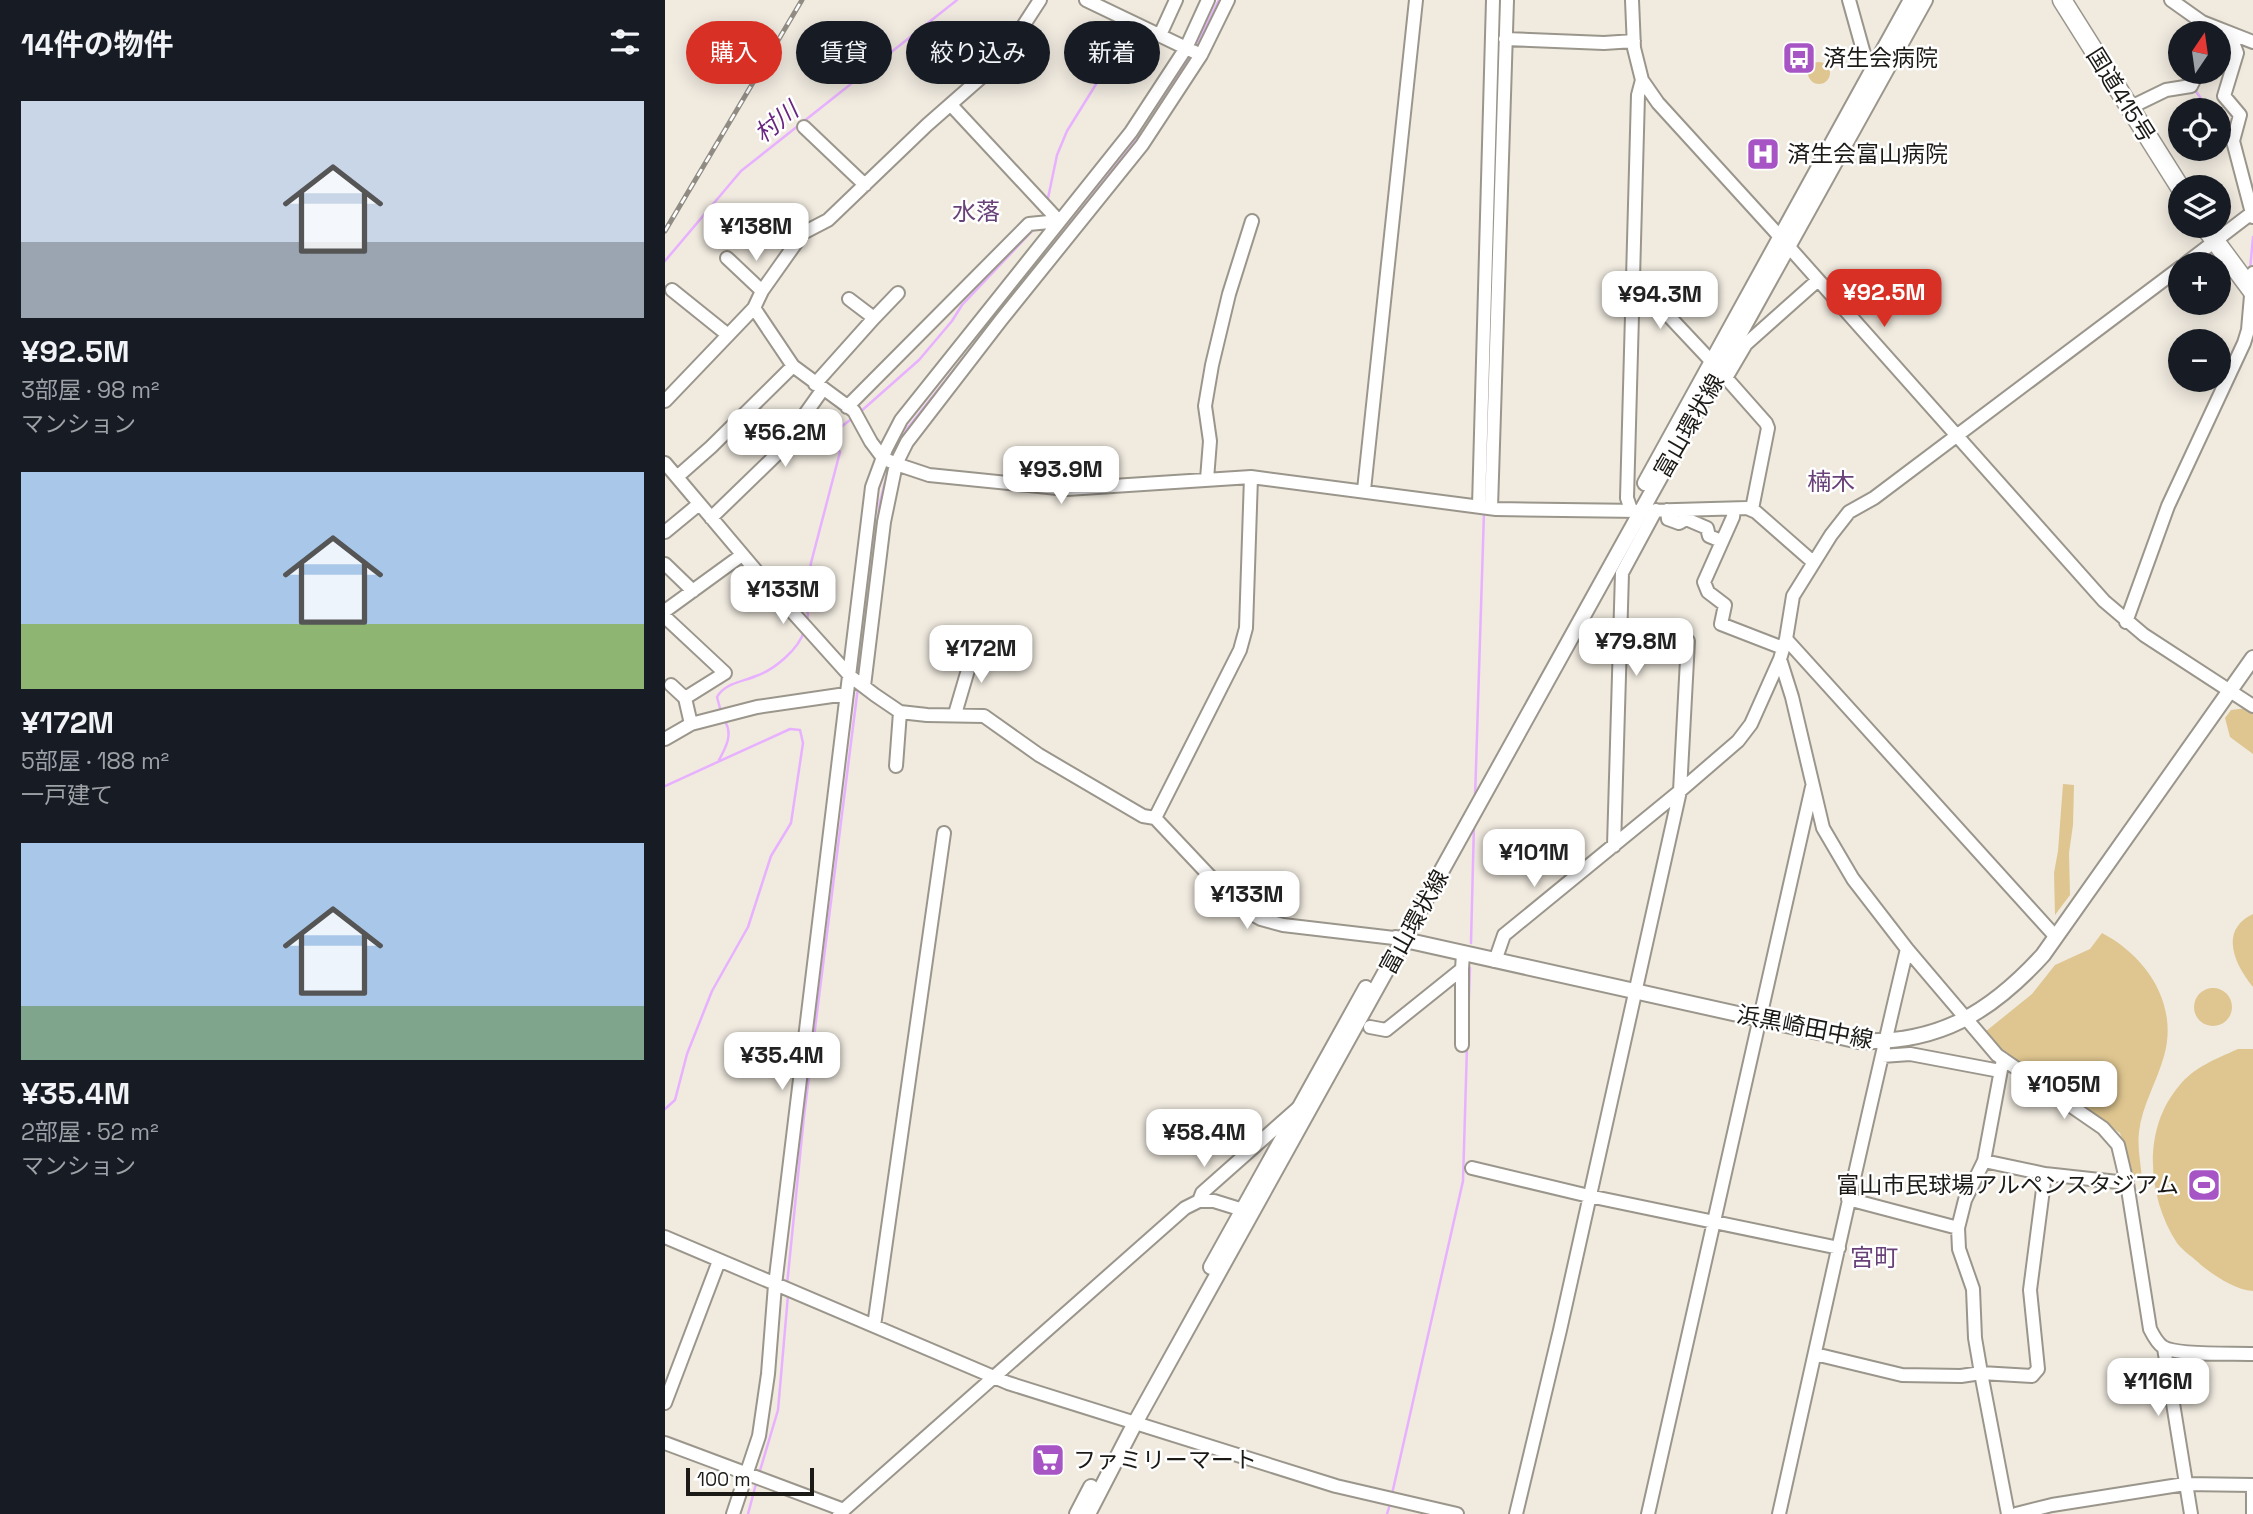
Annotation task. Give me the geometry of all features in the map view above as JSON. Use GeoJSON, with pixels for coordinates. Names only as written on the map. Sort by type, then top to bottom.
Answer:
{"type":"FeatureCollection","features":[{"type":"Feature","properties":{"kind":"highway","name":"国道415号"},"geometry":{"type":"LineString","coordinates":[[2062,0],[2172,175]]}},
{"type":"Feature","properties":{"kind":"highway"},"geometry":{"type":"LineString","coordinates":[[2212,238],[2252,285]]}},
{"type":"Feature","properties":{"kind":"main road","name":"富山環状線"},"geometry":{"type":"LineString","coordinates":[[1077,1514],[1131,1422],[1636,510],[1719,370],[1784,241],[1878,73],[1924,0]]}},
{"type":"Feature","properties":{"kind":"main road","name":"富山環状線"},"geometry":{"type":"LineString","coordinates":[[1878,73],[1906,3]]}},
{"type":"Feature","properties":{"kind":"main road","name":"浜黒崎田中線"},"geometry":{"type":"LineString","coordinates":[[1399,938],[1463,961],[1495,961],[1859,1041],[1884,1049],[1967,1020],[2016,985],[2043,955],[2253,658]]}},
{"type":"Feature","properties":{"kind":"main road","name":"富山環状線"},"geometry":{"type":"LineString","coordinates":[[1088,1514],[1131,1422],[1243,1210],[1399,938]]}},
{"type":"Feature","properties":{"kind":"street"},"geometry":{"type":"LineString","coordinates":[[665,401],[754,308],[803,233],[828,220],[1001,60],[1040,0]]}},
{"type":"Feature","properties":{"kind":"street"},"geometry":{"type":"LineString","coordinates":[[1086,0],[1130,21]]}},
{"type":"Feature","properties":{"kind":"street"},"geometry":{"type":"LineString","coordinates":[[733,1514],[759,1436],[764,1408],[775,1285],[872,486],[901,420],[1131,132],[1186,48],[1208,0]]}},
{"type":"Feature","properties":{"kind":"street"},"geometry":{"type":"LineString","coordinates":[[864,686],[884,522],[896,464],[923,420],[1142,145],[1201,55],[1228,0]]}},
{"type":"Feature","properties":{"kind":"street"},"geometry":{"type":"LineString","coordinates":[[1364,490],[1416,0]]}},
{"type":"Feature","properties":{"kind":"street"},"geometry":{"type":"LineString","coordinates":[[1485,507],[1488,178],[1493,0]]}},
{"type":"Feature","properties":{"kind":"street"},"geometry":{"type":"LineString","coordinates":[[1485,507],[1502,178],[1507,0]]}},
{"type":"Feature","properties":{"kind":"street"},"geometry":{"type":"LineString","coordinates":[[1632,0],[1633,41],[1642,79],[1658,103],[2105,601],[2126,622],[2253,706]]}},
{"type":"Feature","properties":{"kind":"street"},"geometry":{"type":"LineString","coordinates":[[1849,0],[1866,61],[1878,73]]}},
{"type":"Feature","properties":{"kind":"street"},"geometry":{"type":"LineString","coordinates":[[2171,0],[2201,21]]}},
{"type":"Feature","properties":{"kind":"street"},"geometry":{"type":"LineString","coordinates":[[1170,2],[1160,35],[1201,55]]}},
{"type":"Feature","properties":{"kind":"street"},"geometry":{"type":"LineString","coordinates":[[2202,252],[2252,214],[2233,141],[2239,115],[2224,96],[2237,53],[2233,35],[2253,42]]}},
{"type":"Feature","properties":{"kind":"street"},"geometry":{"type":"LineString","coordinates":[[1506,39],[1604,43],[1633,41]]}},
{"type":"Feature","properties":{"kind":"street"},"geometry":{"type":"LineString","coordinates":[[1636,510],[1627,498],[1638,95],[1642,79]]}},
{"type":"Feature","properties":{"kind":"street"},"geometry":{"type":"LineString","coordinates":[[2129,108],[2167,90],[2192,84]]}},
{"type":"Feature","properties":{"kind":"street"},"geometry":{"type":"LineString","coordinates":[[951,105],[1059,221]]}},
{"type":"Feature","properties":{"kind":"street"},"geometry":{"type":"LineString","coordinates":[[804,127],[865,185]]}},
{"type":"Feature","properties":{"kind":"street"},"geometry":{"type":"LineString","coordinates":[[1488,178],[1502,178]]}},
{"type":"Feature","properties":{"kind":"street"},"geometry":{"type":"LineString","coordinates":[[847,407],[1028,224],[1059,221]]}},
{"type":"Feature","properties":{"kind":"street"},"geometry":{"type":"LineString","coordinates":[[1207,479],[1210,441],[1205,406],[1212,365],[1229,294],[1252,221]]}},
{"type":"Feature","properties":{"kind":"street"},"geometry":{"type":"LineString","coordinates":[[727,258],[762,292]]}},
{"type":"Feature","properties":{"kind":"street"},"geometry":{"type":"LineString","coordinates":[[1495,961],[1504,935],[1726,753],[1751,724],[1783,649],[1793,596],[1813,562],[1849,512],[1874,498],[2168,277]]}},
{"type":"Feature","properties":{"kind":"street"},"geometry":{"type":"LineString","coordinates":[[1633,278],[1719,370],[1768,428],[1752,509]]}},
{"type":"Feature","properties":{"kind":"street"},"geometry":{"type":"LineString","coordinates":[[1719,370],[1818,280]]}},
{"type":"Feature","properties":{"kind":"street"},"geometry":{"type":"LineString","coordinates":[[2126,622],[2168,506],[2245,343],[2249,330],[2252,285]]}},
{"type":"Feature","properties":{"kind":"street"},"geometry":{"type":"LineString","coordinates":[[672,290],[728,335]]}},
{"type":"Feature","properties":{"kind":"street"},"geometry":{"type":"LineString","coordinates":[[711,518],[776,455],[819,386],[874,318],[898,293]]}},
{"type":"Feature","properties":{"kind":"street"},"geometry":{"type":"LineString","coordinates":[[849,299],[874,318]]}},
{"type":"Feature","properties":{"kind":"street"},"geometry":{"type":"LineString","coordinates":[[754,308],[793,366],[854,411],[883,458],[929,475],[1067,489],[1251,477],[1485,507],[1752,509],[1813,562]]}},
{"type":"Feature","properties":{"kind":"street"},"geometry":{"type":"LineString","coordinates":[[677,477],[793,366]]}},
{"type":"Feature","properties":{"kind":"street"},"geometry":{"type":"LineString","coordinates":[[665,463],[742,555],[850,676],[900,712],[984,716],[1039,755],[1143,816],[1155,817],[1238,906],[1249,914],[1283,925],[1399,938]]}},
{"type":"Feature","properties":{"kind":"street"},"geometry":{"type":"LineString","coordinates":[[1155,817],[1240,650],[1246,628],[1251,477]]}},
{"type":"Feature","properties":{"kind":"street"},"geometry":{"type":"LineString","coordinates":[[665,532],[699,504]]}},
{"type":"Feature","properties":{"kind":"street"},"geometry":{"type":"LineString","coordinates":[[1734,509],[1705,582],[1708,592],[1725,605],[1721,624],[1783,649],[2055,936]]}},
{"type":"Feature","properties":{"kind":"street"},"geometry":{"type":"LineString","coordinates":[[1661,510],[1668,519],[1679,523],[1686,519],[1707,528],[1709,536],[1721,541]]}},
{"type":"Feature","properties":{"kind":"street"},"geometry":{"type":"LineString","coordinates":[[1614,846],[1622,573],[1661,510]]}},
{"type":"Feature","properties":{"kind":"street"},"geometry":{"type":"LineString","coordinates":[[665,611],[742,555]]}},
{"type":"Feature","properties":{"kind":"street"},"geometry":{"type":"LineString","coordinates":[[665,564],[693,591]]}},
{"type":"Feature","properties":{"kind":"street"},"geometry":{"type":"LineString","coordinates":[[665,617],[725,673],[685,698]]}},
{"type":"Feature","properties":{"kind":"street"},"geometry":{"type":"LineString","coordinates":[[1516,1514],[1560,1330],[1680,791],[1688,641]]}},
{"type":"Feature","properties":{"kind":"street"},"geometry":{"type":"LineString","coordinates":[[954,714],[975,646]]}},
{"type":"Feature","properties":{"kind":"street"},"geometry":{"type":"LineString","coordinates":[[1783,649],[1823,828],[1853,879],[2002,1065],[2103,1128],[2118,1145],[2127,1183],[2150,1329],[2164,1348],[2191,1514]]}},
{"type":"Feature","properties":{"kind":"street"},"geometry":{"type":"LineString","coordinates":[[667,684],[685,698],[691,724]]}},
{"type":"Feature","properties":{"kind":"street"},"geometry":{"type":"LineString","coordinates":[[665,739],[691,724],[757,708],[846,694]]}},
{"type":"Feature","properties":{"kind":"street"},"geometry":{"type":"LineString","coordinates":[[896,766],[900,712]]}},
{"type":"Feature","properties":{"kind":"street"},"geometry":{"type":"LineString","coordinates":[[1648,1514],[1812,783]]}},
{"type":"Feature","properties":{"kind":"street"},"geometry":{"type":"LineString","coordinates":[[874,1326],[944,833]]}},
{"type":"Feature","properties":{"kind":"street"},"geometry":{"type":"LineString","coordinates":[[1779,1514],[1848,1199],[1907,949]]}},
{"type":"Feature","properties":{"kind":"street"},"geometry":{"type":"LineString","coordinates":[[1370,1027],[1386,1030],[1463,961]]}},
{"type":"Feature","properties":{"kind":"street"},"geometry":{"type":"LineString","coordinates":[[1462,1045],[1463,961]]}},
{"type":"Feature","properties":{"kind":"street"},"geometry":{"type":"LineString","coordinates":[[1884,1049],[2002,1065]]}},
{"type":"Feature","properties":{"kind":"street"},"geometry":{"type":"LineString","coordinates":[[2002,1065],[1984,1161],[1965,1200],[1958,1228],[1959,1249],[1973,1289],[1980,1373],[2008,1514]]}},
{"type":"Feature","properties":{"kind":"street"},"geometry":{"type":"LineString","coordinates":[[1199,1201],[1202,1193],[1301,1105]]}},
{"type":"Feature","properties":{"kind":"street"},"geometry":{"type":"LineString","coordinates":[[1984,1161],[2045,1174],[2127,1183]]}},
{"type":"Feature","properties":{"kind":"street"},"geometry":{"type":"LineString","coordinates":[[1472,1168],[1589,1196],[1839,1248]]}},
{"type":"Feature","properties":{"kind":"street"},"geometry":{"type":"LineString","coordinates":[[1815,1354],[1902,1375],[1961,1376],[1980,1373],[2032,1376],[2038,1369],[2029,1290],[2045,1174]]}},
{"type":"Feature","properties":{"kind":"street"},"geometry":{"type":"LineString","coordinates":[[1848,1199],[1958,1228]]}},
{"type":"Feature","properties":{"kind":"street"},"geometry":{"type":"LineString","coordinates":[[665,1443],[841,1512],[1185,1208],[1199,1201],[1214,1201],[1243,1210]]}},
{"type":"Feature","properties":{"kind":"street"},"geometry":{"type":"LineString","coordinates":[[665,1237],[992,1377],[1336,1486],[1457,1514]]}},
{"type":"Feature","properties":{"kind":"street"},"geometry":{"type":"LineString","coordinates":[[665,1403],[719,1261]]}},
{"type":"Feature","properties":{"kind":"street"},"geometry":{"type":"LineString","coordinates":[[2164,1348],[2253,1354]]}},
{"type":"Feature","properties":{"kind":"street"},"geometry":{"type":"LineString","coordinates":[[2016,1514],[2053,1510],[2185,1484],[2253,1485],[2253,1513]]}},
{"type":"Feature","properties":{"kind":"shaded area"},"geometry":{"type":"Polygon","coordinates":[[[1819,62],[1827,65],[1830,73],[1827,81],[1819,84],[1811,81],[1808,73],[1811,65],[1819,62]]]}},
{"type":"Feature","properties":{"kind":"shaded area"},"geometry":{"type":"Polygon","coordinates":[[[2247,708],[2253,713],[2253,754],[2230,737],[2225,718],[2231,710],[2247,708]]]}},
{"type":"Feature","properties":{"kind":"shaded area"},"geometry":{"type":"Polygon","coordinates":[[[2063,784],[2074,785],[2069,853],[2070,895],[2055,915],[2054,873],[2063,784]]]}},
{"type":"Feature","properties":{"kind":"shaded area"},"geometry":{"type":"Polygon","coordinates":[[[2253,914],[2253,987],[2240,968],[2233,948],[2233,938],[2242,921],[2253,914]]]}},
{"type":"Feature","properties":{"kind":"shaded area"},"geometry":{"type":"Polygon","coordinates":[[[2102,933],[2118,943],[2145,968],[2163,1000],[2167,1018],[2164,1056],[2143,1112],[2139,1132],[2142,1180],[2135,1180],[2120,1133],[2001,1050],[1985,1032],[2032,994],[2055,965],[2090,949],[2102,933]]]}},
{"type":"Feature","properties":{"kind":"shaded area"},"geometry":{"type":"Polygon","coordinates":[[[2213,988],[2226,994],[2232,1007],[2226,1020],[2213,1026],[2200,1020],[2194,1007],[2200,994],[2213,988]]]}},
{"type":"Feature","properties":{"kind":"shaded area","name":"富山市民球場アルペンスタジアム"},"geometry":{"type":"Polygon","coordinates":[[[2238,1049],[2253,1049],[2253,1291],[2239,1288],[2219,1278],[2177,1243],[2159,1205],[2153,1163],[2159,1122],[2167,1103],[2179,1086],[2198,1069],[2238,1049]]]}},
{"type":"Feature","properties":{"kind":"waterway","name":"村川"},"geometry":{"type":"LineString","coordinates":[[665,261],[741,171],[957,0]]}},
{"type":"Feature","properties":{"kind":"waterway"},"geometry":{"type":"LineString","coordinates":[[1194,49],[1219,0]]}},
{"type":"Feature","properties":{"kind":"waterway"},"geometry":{"type":"LineString","coordinates":[[893,456],[907,429],[1145,129],[1191,55]]}},
{"type":"Feature","properties":{"kind":"waterway"},"geometry":{"type":"LineString","coordinates":[[1047,203],[1057,155],[1067,131],[1096,84]]}},
{"type":"Feature","properties":{"kind":"waterway"},"geometry":{"type":"LineString","coordinates":[[2195,90],[2201,98]]}},
{"type":"Feature","properties":{"kind":"waterway"},"geometry":{"type":"LineString","coordinates":[[859,413],[919,360],[962,305],[1035,228]]}},
{"type":"Feature","properties":{"kind":"waterway"},"geometry":{"type":"LineString","coordinates":[[2250,270],[2253,237]]}},
{"type":"Feature","properties":{"kind":"waterway"},"geometry":{"type":"LineString","coordinates":[[807,621],[805,606],[811,563],[840,452],[834,444],[833,436],[854,417]]}},
{"type":"Feature","properties":{"kind":"waterway"},"geometry":{"type":"LineString","coordinates":[[859,674],[880,502],[889,466]]}},
{"type":"Feature","properties":{"kind":"waterway"},"geometry":{"type":"LineString","coordinates":[[1475,799],[1484,512]]}},
{"type":"Feature","properties":{"kind":"waterway"},"geometry":{"type":"LineString","coordinates":[[721,712],[717,697],[720,692],[778,664],[797,645],[804,631]]}},
{"type":"Feature","properties":{"kind":"waterway"},"geometry":{"type":"LineString","coordinates":[[787,1285],[804,1116],[858,687]]}},
{"type":"Feature","properties":{"kind":"waterway"},"geometry":{"type":"LineString","coordinates":[[719,760],[728,736],[725,721]]}},
{"type":"Feature","properties":{"kind":"waterway"},"geometry":{"type":"LineString","coordinates":[[665,786],[790,729],[800,730],[803,743],[791,823],[771,856],[748,927],[712,991],[687,1054],[675,1100],[665,1109]]}},
{"type":"Feature","properties":{"kind":"waterway"},"geometry":{"type":"LineString","coordinates":[[1471,943],[1474,823]]}},
{"type":"Feature","properties":{"kind":"waterway"},"geometry":{"type":"LineString","coordinates":[[1468,1022],[1470,968]]}},
{"type":"Feature","properties":{"kind":"waterway"},"geometry":{"type":"LineString","coordinates":[[1392,1494],[1463,1181],[1467,1046]]}},
{"type":"Feature","properties":{"kind":"waterway"},"geometry":{"type":"LineString","coordinates":[[759,1474],[778,1410],[788,1295]]}},
{"type":"Feature","properties":{"kind":"waterway"},"geometry":{"type":"LineString","coordinates":[[748,1514],[757,1480]]}},
{"type":"Feature","properties":{"kind":"waterway"},"geometry":{"type":"LineString","coordinates":[[1387,1514],[1390,1504]]}},
{"type":"Feature","properties":{"kind":"railway"},"geometry":{"type":"LineString","coordinates":[[665,231],[802,0]]}},
{"type":"Feature","properties":{"kind":"place","name":"済生会病院"},"geometry":{"type":"Point","coordinates":[1799,58]}},
{"type":"Feature","properties":{"kind":"place","name":"済生会富山病院"},"geometry":{"type":"Point","coordinates":[1763,154]}},
{"type":"Feature","properties":{"kind":"place","name":"富山市民球場アルペンスタジアム"},"geometry":{"type":"Point","coordinates":[2204,1185]}},
{"type":"Feature","properties":{"kind":"place","name":"ファミリーマート"},"geometry":{"type":"Point","coordinates":[1048,1460]}},
{"type":"Feature","properties":{"kind":"district","name":"水落"},"geometry":{"type":"Point","coordinates":[976,211]}},
{"type":"Feature","properties":{"kind":"district","name":"楠木"},"geometry":{"type":"Point","coordinates":[1831,481]}},
{"type":"Feature","properties":{"kind":"district","name":"宮町"},"geometry":{"type":"Point","coordinates":[1874,1257]}}]}
